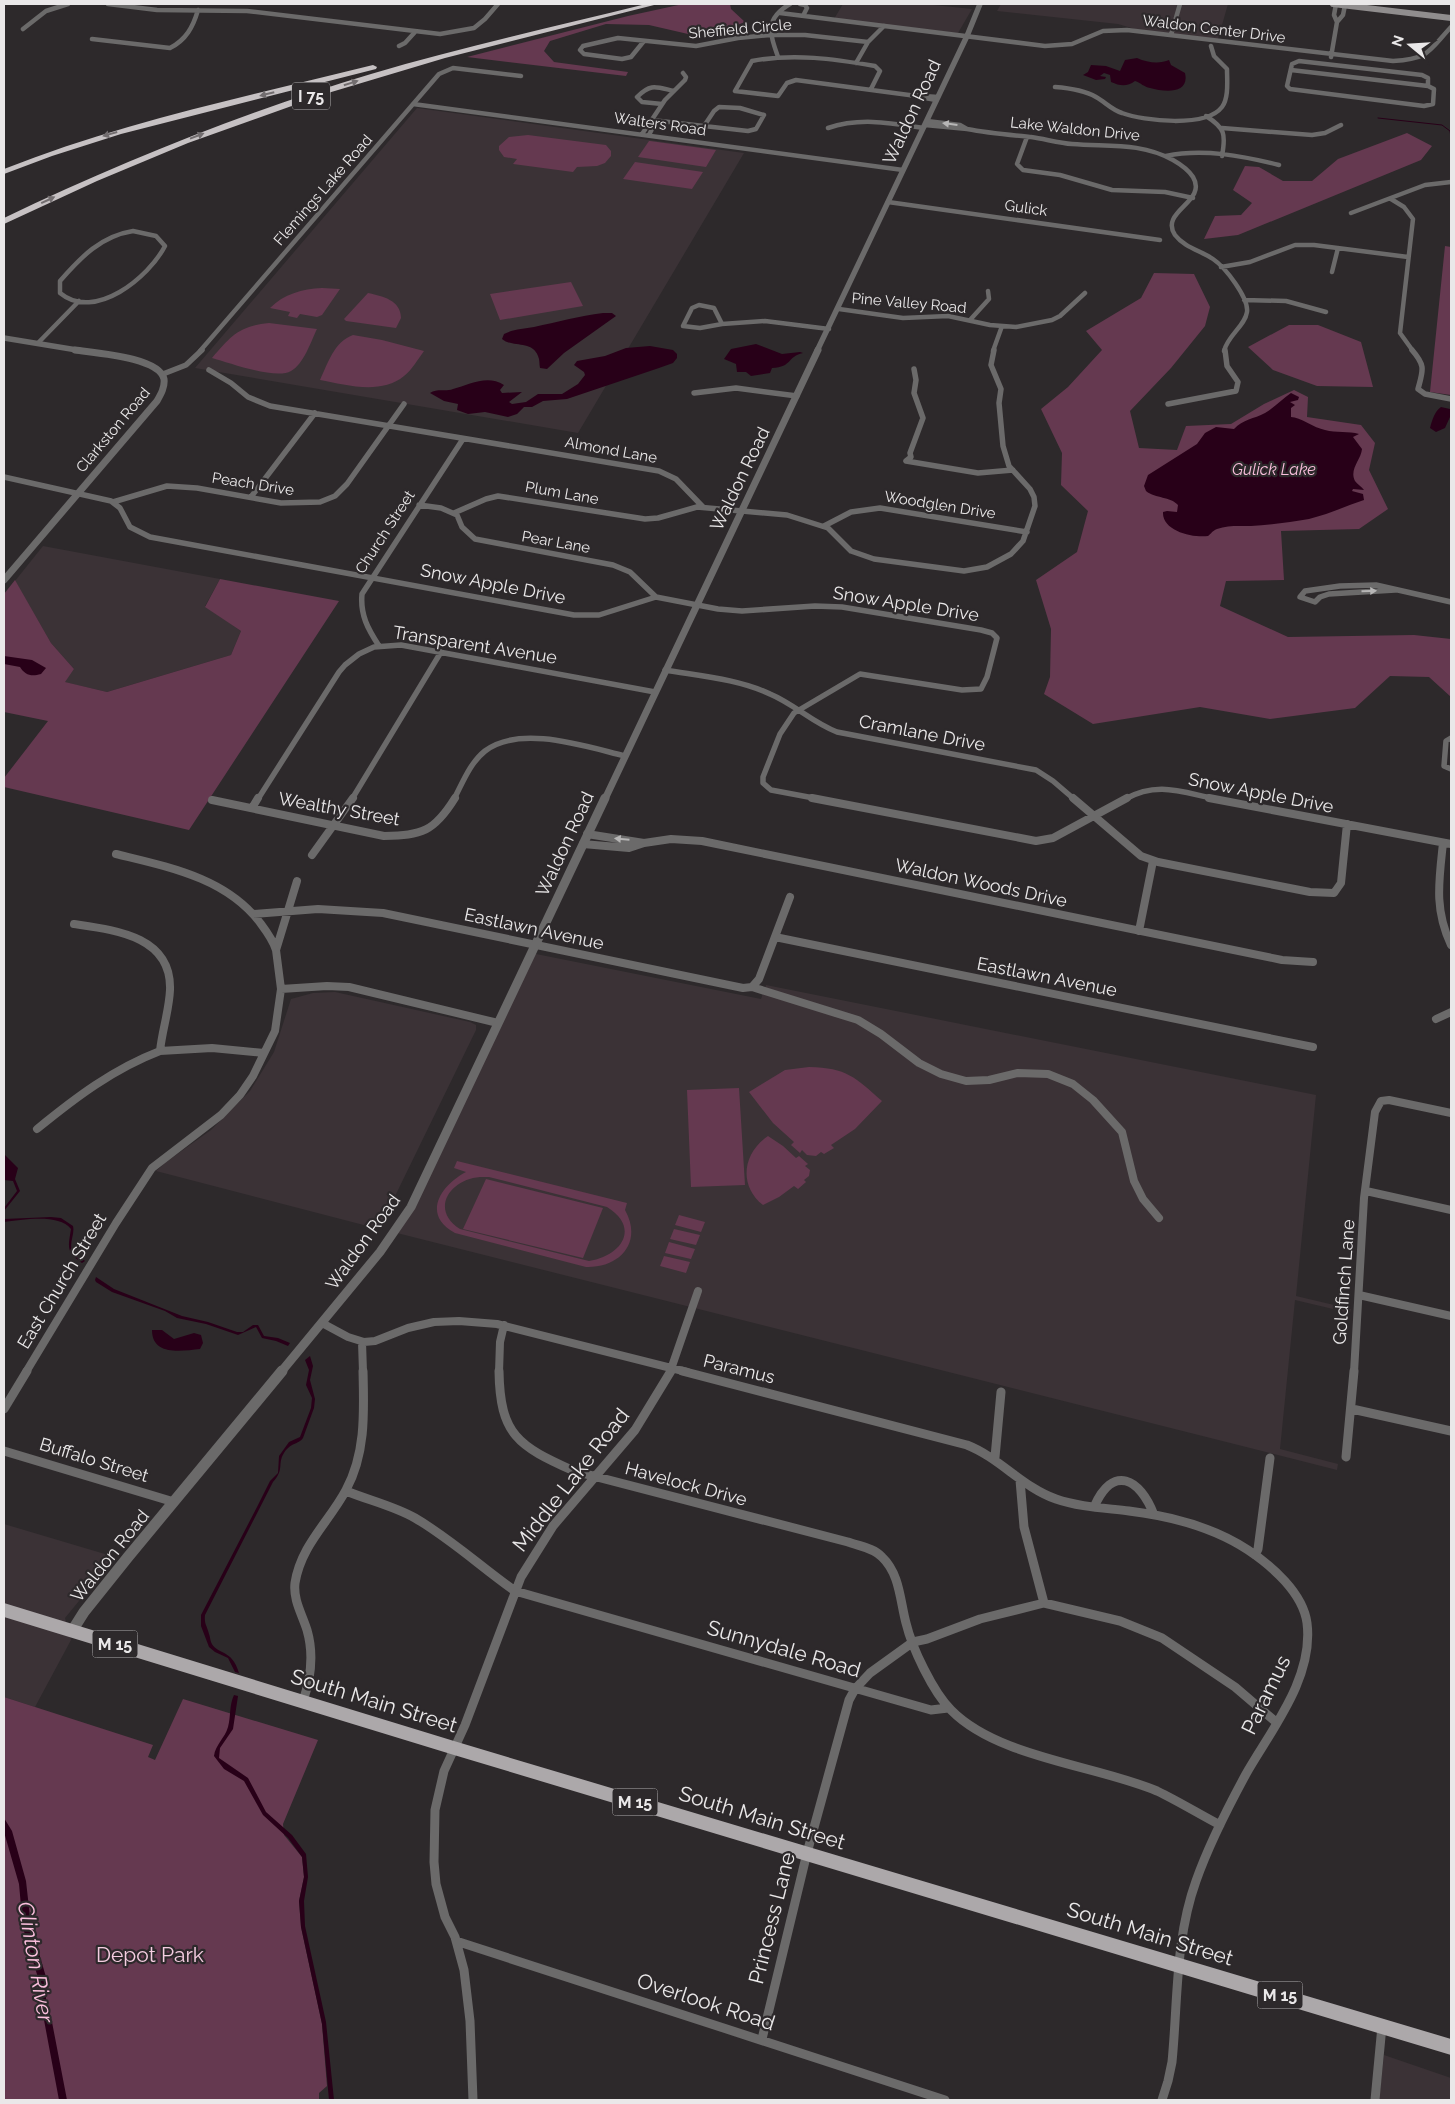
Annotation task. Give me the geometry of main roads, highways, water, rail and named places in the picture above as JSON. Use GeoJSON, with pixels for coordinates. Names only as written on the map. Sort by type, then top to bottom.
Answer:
{"type":"FeatureCollection","features":[{"type":"Feature","properties":{"kind":"highway","name":"I 75"},"geometry":{"type":"LineString","coordinates":[[4,172],[49,154],[118,132],[621,4]]}},
{"type":"Feature","properties":{"kind":"highway","name":"I 75"},"geometry":{"type":"LineString","coordinates":[[4,221],[99,176],[176,145],[318,94],[383,73],[652,4]]}},
{"type":"Feature","properties":{"kind":"highway"},"geometry":{"type":"LineString","coordinates":[[652,4],[658,4]]}},
{"type":"Feature","properties":{"kind":"main road"},"geometry":{"type":"LineString","coordinates":[[1334,4],[1415,11]]}},
{"type":"Feature","properties":{"kind":"main road"},"geometry":{"type":"LineString","coordinates":[[1376,4],[1450,16]]}},
{"type":"Feature","properties":{"kind":"main road","name":"South Main Street"},"geometry":{"type":"LineString","coordinates":[[4,1610],[454,1748],[1451,2047]]}},
{"type":"Feature","properties":{"kind":"water"},"geometry":{"type":"Polygon","coordinates":[[[1137,58],[1154,62],[1169,60],[1171,65],[1185,73],[1186,80],[1184,85],[1169,91],[1148,87],[1135,81],[1126,85],[1117,84],[1111,82],[1110,75],[1104,73],[1100,76],[1106,77],[1105,79],[1096,80],[1083,75],[1088,72],[1091,65],[1106,66],[1120,71],[1125,60],[1137,58]]]}},
{"type":"Feature","properties":{"kind":"water"},"geometry":{"type":"Polygon","coordinates":[[[603,313],[612,313],[616,316],[564,353],[547,369],[540,368],[538,356],[531,348],[506,342],[502,339],[507,332],[603,313]]]}},
{"type":"Feature","properties":{"kind":"water"},"geometry":{"type":"Polygon","coordinates":[[[756,344],[782,354],[803,353],[794,357],[783,366],[772,368],[770,373],[751,376],[746,372],[737,372],[736,364],[724,359],[731,349],[756,344]]]}},
{"type":"Feature","properties":{"kind":"water"},"geometry":{"type":"Polygon","coordinates":[[[650,346],[673,350],[677,354],[677,358],[673,363],[567,399],[543,401],[532,407],[524,407],[517,414],[508,417],[485,412],[468,414],[457,410],[458,404],[444,401],[430,393],[450,390],[478,381],[491,380],[504,385],[500,390],[502,393],[522,392],[509,402],[512,404],[526,402],[538,394],[562,394],[578,384],[585,375],[584,372],[574,365],[577,361],[605,356],[626,348],[650,346]]]}},
{"type":"Feature","properties":{"kind":"water","name":"Gulick Lake"},"geometry":{"type":"Polygon","coordinates":[[[1291,393],[1299,397],[1298,400],[1290,402],[1295,405],[1291,408],[1291,417],[1325,430],[1359,434],[1353,437],[1362,449],[1353,472],[1356,482],[1364,490],[1353,489],[1352,491],[1363,494],[1364,500],[1309,519],[1266,525],[1225,527],[1215,530],[1208,536],[1194,536],[1180,532],[1168,524],[1164,519],[1163,512],[1177,512],[1178,505],[1171,500],[1146,491],[1144,486],[1148,475],[1197,444],[1205,433],[1216,427],[1234,429],[1245,421],[1265,413],[1291,393]]]}},
{"type":"Feature","properties":{"kind":"water"},"geometry":{"type":"Polygon","coordinates":[[[1441,407],[1450,409],[1450,417],[1445,428],[1436,432],[1430,428],[1435,413],[1441,407]]]}},
{"type":"Feature","properties":{"kind":"water"},"geometry":{"type":"Polygon","coordinates":[[[4,656],[32,660],[46,668],[41,674],[29,675],[20,667],[4,664],[4,656]]]}},
{"type":"Feature","properties":{"kind":"water"},"geometry":{"type":"Polygon","coordinates":[[[4,1154],[18,1168],[15,1179],[20,1191],[4,1211],[4,1208],[17,1191],[13,1181],[4,1180],[4,1154]]]}},
{"type":"Feature","properties":{"kind":"water"},"geometry":{"type":"Polygon","coordinates":[[[61,1218],[73,1226],[72,1250],[85,1261],[82,1263],[69,1249],[71,1229],[65,1224],[49,1219],[4,1222],[4,1219],[61,1218]]]}},
{"type":"Feature","properties":{"kind":"water"},"geometry":{"type":"Polygon","coordinates":[[[96,1277],[114,1289],[182,1316],[208,1322],[237,1332],[243,1332],[253,1325],[258,1325],[264,1336],[278,1338],[290,1343],[288,1346],[262,1338],[256,1327],[238,1335],[206,1324],[177,1318],[165,1311],[112,1292],[96,1282],[96,1277]]]}},
{"type":"Feature","properties":{"kind":"water"},"geometry":{"type":"Polygon","coordinates":[[[152,1330],[162,1330],[174,1339],[194,1333],[201,1335],[203,1343],[200,1349],[169,1350],[157,1344],[153,1338],[152,1330]]]}},
{"type":"Feature","properties":{"kind":"water"},"geometry":{"type":"Polygon","coordinates":[[[310,1356],[313,1366],[310,1380],[315,1399],[314,1408],[303,1438],[289,1447],[284,1453],[279,1474],[273,1482],[205,1615],[205,1623],[213,1646],[232,1659],[239,1673],[235,1672],[228,1658],[209,1647],[201,1626],[201,1615],[270,1481],[278,1473],[279,1456],[289,1442],[300,1437],[311,1408],[312,1398],[306,1385],[309,1370],[305,1360],[310,1356]]]}},
{"type":"Feature","properties":{"kind":"water"},"geometry":{"type":"Polygon","coordinates":[[[234,1695],[238,1696],[233,1729],[220,1748],[219,1758],[248,1778],[266,1812],[292,1835],[306,1854],[308,1877],[304,1901],[305,1926],[326,2022],[334,2100],[329,2100],[322,2024],[301,1927],[299,1901],[304,1877],[302,1857],[288,1838],[263,1815],[244,1781],[224,1769],[214,1756],[216,1748],[228,1727],[234,1695]]]}},
{"type":"Feature","properties":{"kind":"water","name":"Clinton River"},"geometry":{"type":"Polygon","coordinates":[[[4,1818],[12,1831],[26,1881],[31,1926],[46,1977],[46,1999],[67,2100],[59,2100],[44,2020],[38,2002],[39,1981],[23,1928],[19,1884],[4,1832],[4,1818]]]}},
{"type":"Feature","properties":{"kind":"waterway"},"geometry":{"type":"LineString","coordinates":[[1378,118],[1442,125],[1450,131],[1451,137]]}},
{"type":"Feature","properties":{"kind":"park label","name":"Depot Park"},"geometry":{"type":"Point","coordinates":[150,1955]}}]}
